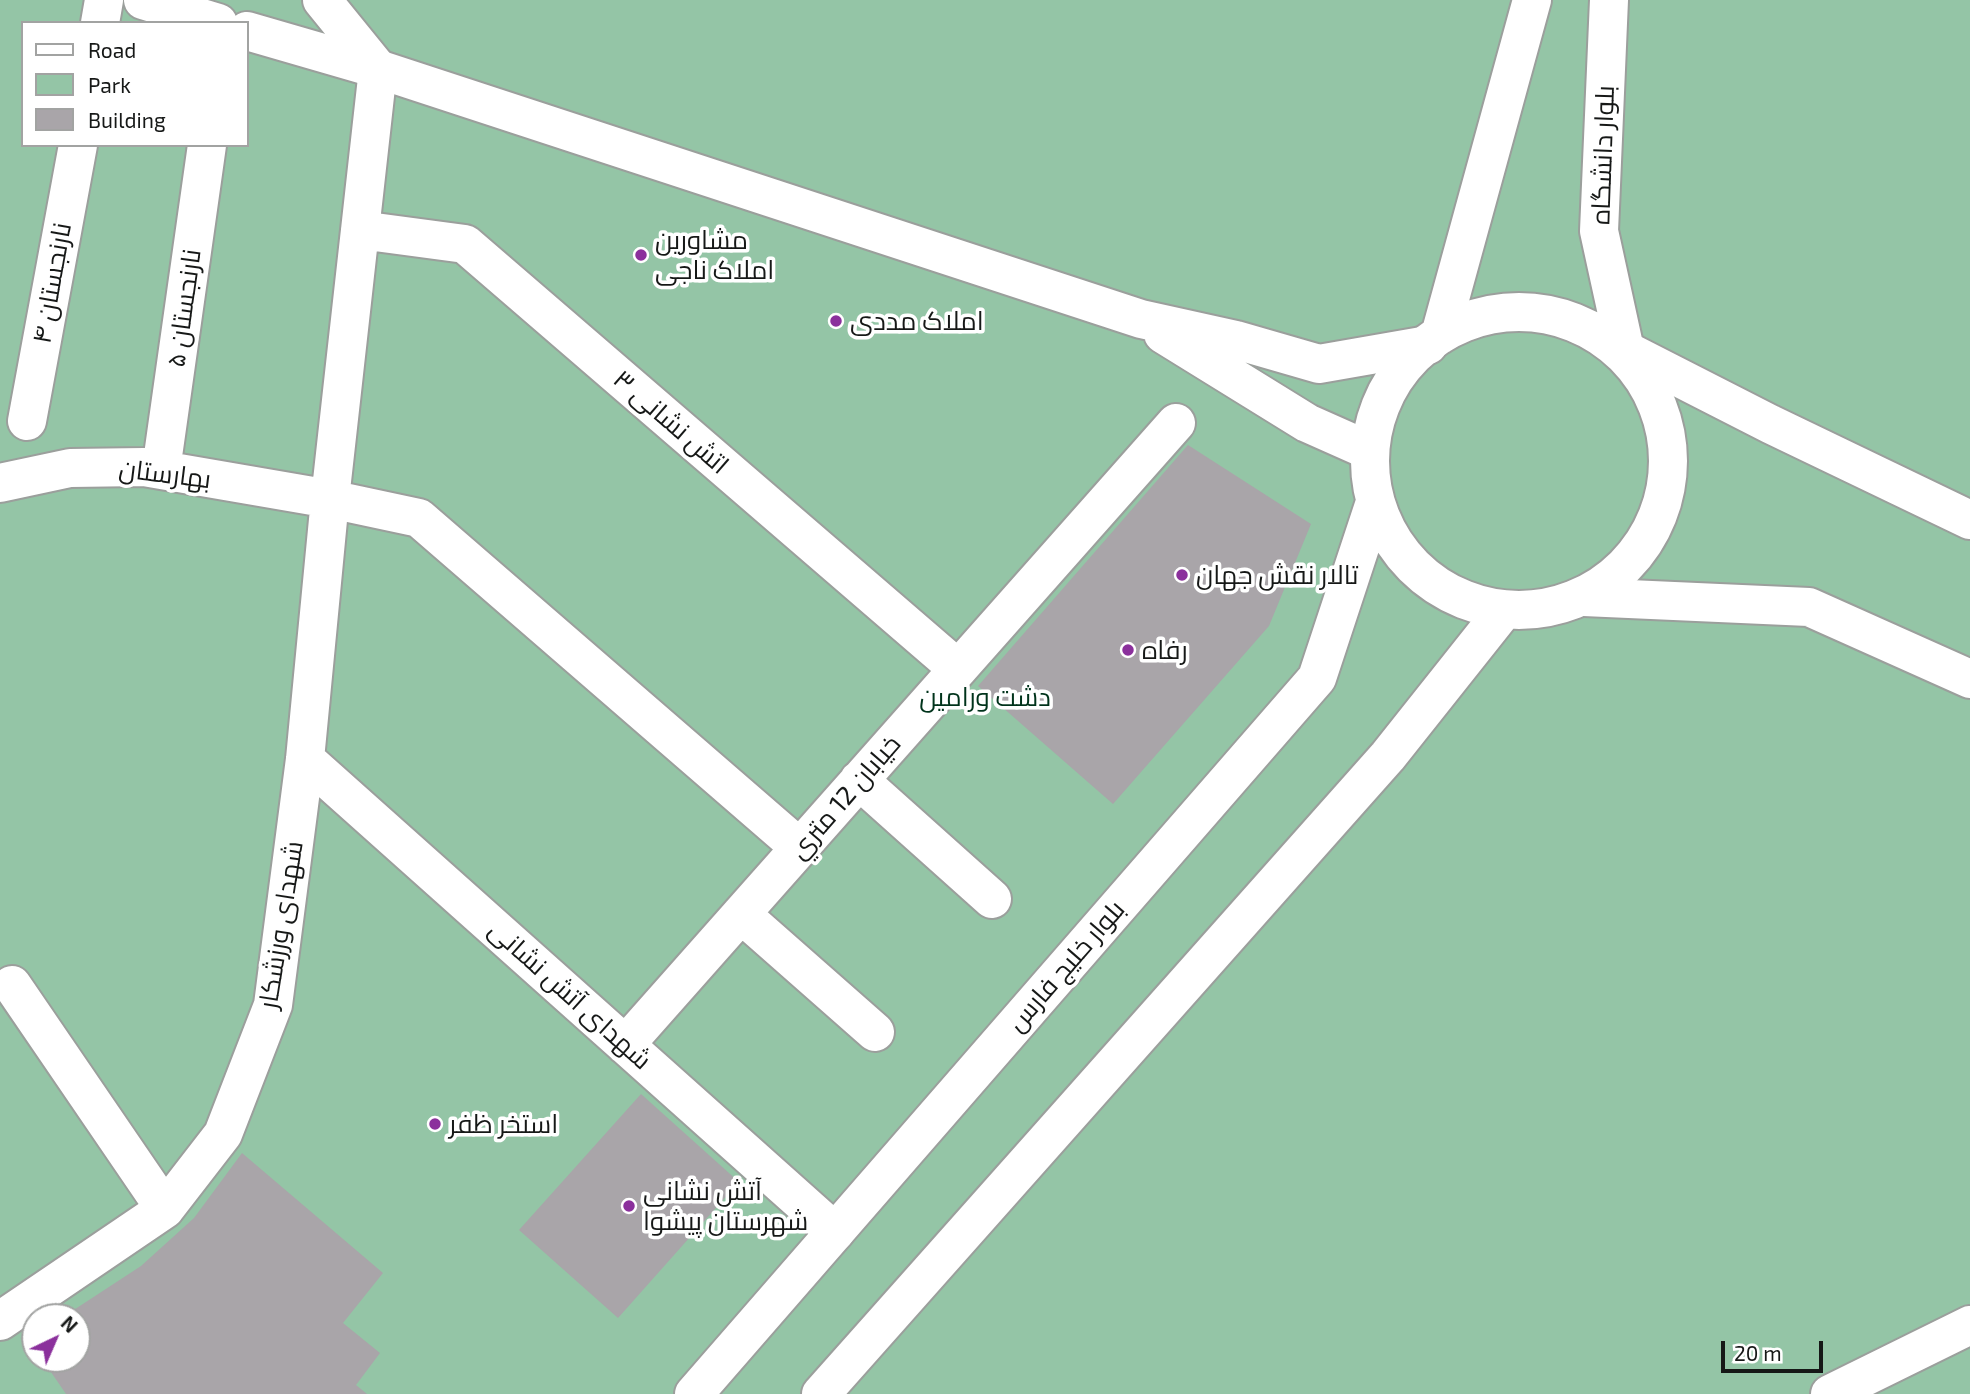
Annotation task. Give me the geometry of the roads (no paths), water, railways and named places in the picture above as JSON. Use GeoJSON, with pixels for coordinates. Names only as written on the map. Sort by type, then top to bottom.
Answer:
{"type":"FeatureCollection","features":[{"type":"Feature","properties":{"kind":"street"},"geometry":{"type":"LineString","coordinates":[[100,21],[104,0]]}},
{"type":"Feature","properties":{"kind":"street"},"geometry":{"type":"LineString","coordinates":[[143,0],[211,21]]}},
{"type":"Feature","properties":{"kind":"street"},"geometry":{"type":"LineString","coordinates":[[322,0],[378,69]]}},
{"type":"Feature","properties":{"kind":"street"},"geometry":{"type":"LineString","coordinates":[[1532,0],[1434,340],[1406,364],[1382,402],[1370,452],[1375,502],[1393,542],[1423,576],[1461,599],[1504,610],[1545,609],[1584,597],[1618,575],[1644,544],[1662,504],[1669,462],[1662,419],[1644,380],[1625,350]]}},
{"type":"Feature","properties":{"kind":"street","name":"بلوار دانشگاه"},"geometry":{"type":"LineString","coordinates":[[1609,0],[1599,231],[1625,350]]}},
{"type":"Feature","properties":{"kind":"street"},"geometry":{"type":"LineString","coordinates":[[248,31],[378,69],[1141,319],[1236,340],[1319,364],[1434,340],[1483,317],[1529,312],[1575,323],[1770,424],[1970,520]]}},
{"type":"Feature","properties":{"kind":"street","name":"شهدای ورزشکار"},"geometry":{"type":"LineString","coordinates":[[0,1321],[165,1209],[223,1133],[273,1005],[304,759],[378,69]]}},
{"type":"Feature","properties":{"kind":"street","name":"نارنجستان ۴"},"geometry":{"type":"LineString","coordinates":[[27,421],[78,147]]}},
{"type":"Feature","properties":{"kind":"street","name":"نارنجستان ۵"},"geometry":{"type":"LineString","coordinates":[[160,470],[207,147]]}},
{"type":"Feature","properties":{"kind":"street","name":"اتش نشانی ۳"},"geometry":{"type":"LineString","coordinates":[[360,230],[464,244],[958,669]]}},
{"type":"Feature","properties":{"kind":"street"},"geometry":{"type":"LineString","coordinates":[[1141,319],[1307,424],[1370,452]]}},
{"type":"Feature","properties":{"kind":"street","name":"خيابان 12 متري"},"geometry":{"type":"LineString","coordinates":[[625,1045],[1175,423]]}},
{"type":"Feature","properties":{"kind":"street","name":"بهارستان"},"geometry":{"type":"LineString","coordinates":[[0,483],[70,468],[144,467],[330,499],[419,518],[800,848]]}},
{"type":"Feature","properties":{"kind":"street","name":"بلوار خلیج فارس"},"geometry":{"type":"LineString","coordinates":[[694,1394],[1317,678],[1375,502]]}},
{"type":"Feature","properties":{"kind":"street"},"geometry":{"type":"LineString","coordinates":[[1584,597],[1809,607],[1970,679]]}},
{"type":"Feature","properties":{"kind":"street"},"geometry":{"type":"LineString","coordinates":[[821,1394],[1388,756],[1504,610]]}},
{"type":"Feature","properties":{"kind":"street","name":"شهدای آتش نشانی"},"geometry":{"type":"LineString","coordinates":[[304,759],[835,1232]]}},
{"type":"Feature","properties":{"kind":"street"},"geometry":{"type":"LineString","coordinates":[[859,780],[992,899]]}},
{"type":"Feature","properties":{"kind":"street"},"geometry":{"type":"LineString","coordinates":[[741,914],[876,1032]]}},
{"type":"Feature","properties":{"kind":"street"},"geometry":{"type":"LineString","coordinates":[[12,985],[165,1209]]}},
{"type":"Feature","properties":{"kind":"street"},"geometry":{"type":"LineString","coordinates":[[1830,1394],[1970,1325]]}},
{"type":"Feature","properties":{"kind":"place","name":"مشاورین املاک ناجی"},"geometry":{"type":"Point","coordinates":[641,255]}},
{"type":"Feature","properties":{"kind":"place","name":"املاک مددی"},"geometry":{"type":"Point","coordinates":[836,321]}},
{"type":"Feature","properties":{"kind":"place","name":"تالار نقش جهان"},"geometry":{"type":"Point","coordinates":[1182,575]}},
{"type":"Feature","properties":{"kind":"place","name":"رفاه"},"geometry":{"type":"Point","coordinates":[1128,650]}},
{"type":"Feature","properties":{"kind":"place","name":"استخر ظفر"},"geometry":{"type":"Point","coordinates":[435,1124]}},
{"type":"Feature","properties":{"kind":"place","name":"آتش نشانی شهرستان پیشوا"},"geometry":{"type":"Point","coordinates":[629,1206]}},
{"type":"Feature","properties":{"kind":"park label","name":"دشت ورامین"},"geometry":{"type":"Point","coordinates":[985,697]}}]}
